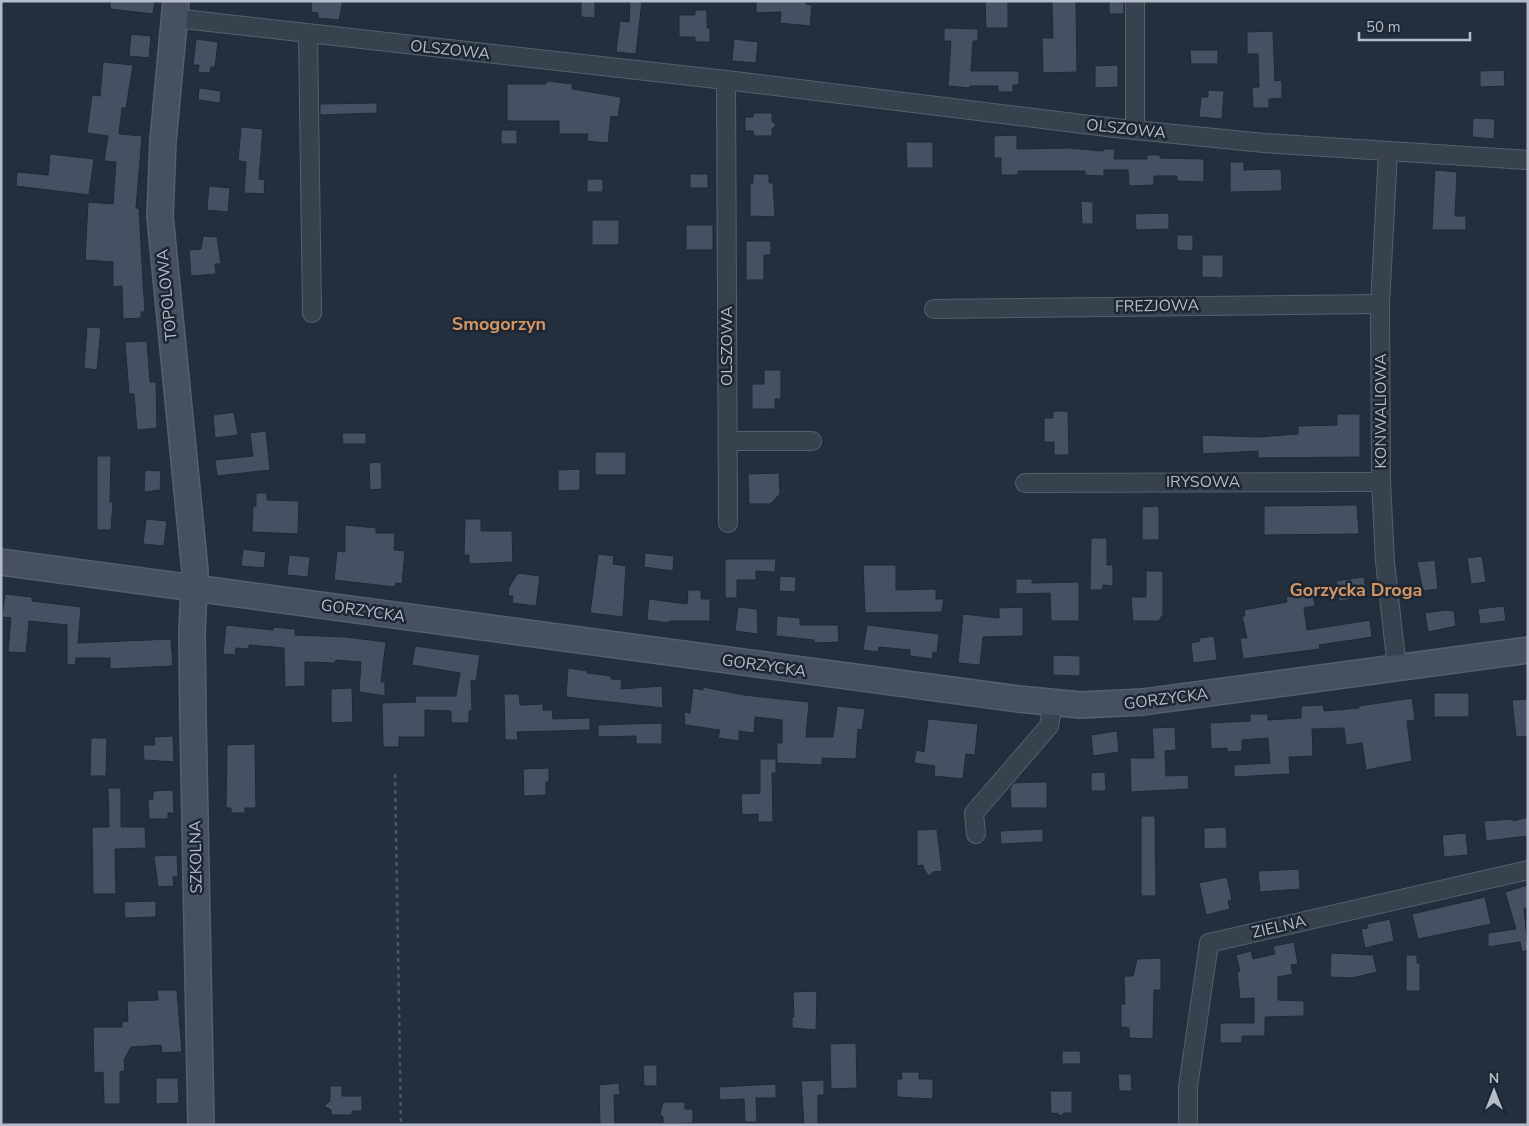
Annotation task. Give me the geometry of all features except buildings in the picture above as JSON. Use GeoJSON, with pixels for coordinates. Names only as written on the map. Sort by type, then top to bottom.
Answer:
{"type":"FeatureCollection","features":[{"type":"Feature","properties":{"kind":"street"},"geometry":{"type":"LineString","coordinates":[[1135,1],[1135,130]]}},
{"type":"Feature","properties":{"kind":"street","name":"OLSZOWA"},"geometry":{"type":"LineString","coordinates":[[175,10],[308,34],[726,80],[1135,130],[1264,143],[1528,160]]}},
{"type":"Feature","properties":{"kind":"street","name":"TOPOLOWA"},"geometry":{"type":"LineString","coordinates":[[175,10],[163,141],[160,216],[194,554],[194,588]]}},
{"type":"Feature","properties":{"kind":"street"},"geometry":{"type":"LineString","coordinates":[[308,34],[312,313]]}},
{"type":"Feature","properties":{"kind":"street","name":"OLSZOWA"},"geometry":{"type":"LineString","coordinates":[[726,80],[728,523]]}},
{"type":"Feature","properties":{"kind":"street","name":"KONWALIOWA"},"geometry":{"type":"LineString","coordinates":[[1388,152],[1380,304],[1381,482],[1385,562],[1397,668]]}},
{"type":"Feature","properties":{"kind":"street","name":"FREZJOWA"},"geometry":{"type":"LineString","coordinates":[[934,309],[1380,304]]}},
{"type":"Feature","properties":{"kind":"street"},"geometry":{"type":"LineString","coordinates":[[728,440],[812,440]]}},
{"type":"Feature","properties":{"kind":"street","name":"IRYSOWA"},"geometry":{"type":"LineString","coordinates":[[1025,483],[1381,482]]}},
{"type":"Feature","properties":{"kind":"street","name":"GORZYCKA"},"geometry":{"type":"LineString","coordinates":[[1,562],[1053,703],[1101,706],[1144,702],[1528,650]]}},
{"type":"Feature","properties":{"kind":"street","name":"SZKOLNA"},"geometry":{"type":"LineString","coordinates":[[194,588],[193,718],[201,1125]]}},
{"type":"Feature","properties":{"kind":"street"},"geometry":{"type":"LineString","coordinates":[[976,834],[974,813],[1049,726],[1053,703]]}},
{"type":"Feature","properties":{"kind":"street","name":"ZIELNA"},"geometry":{"type":"LineString","coordinates":[[1188,1125],[1188,1087],[1209,943],[1528,870]]}},
{"type":"Feature","properties":{"kind":"path"},"geometry":{"type":"LineString","coordinates":[[396,774],[401,1125]]}},
{"type":"Feature","properties":{"kind":"district","name":"Smogorzyn"},"geometry":{"type":"Point","coordinates":[499,324]}},
{"type":"Feature","properties":{"kind":"district","name":"Gorzycka Droga"},"geometry":{"type":"Point","coordinates":[1356,590]}}]}
